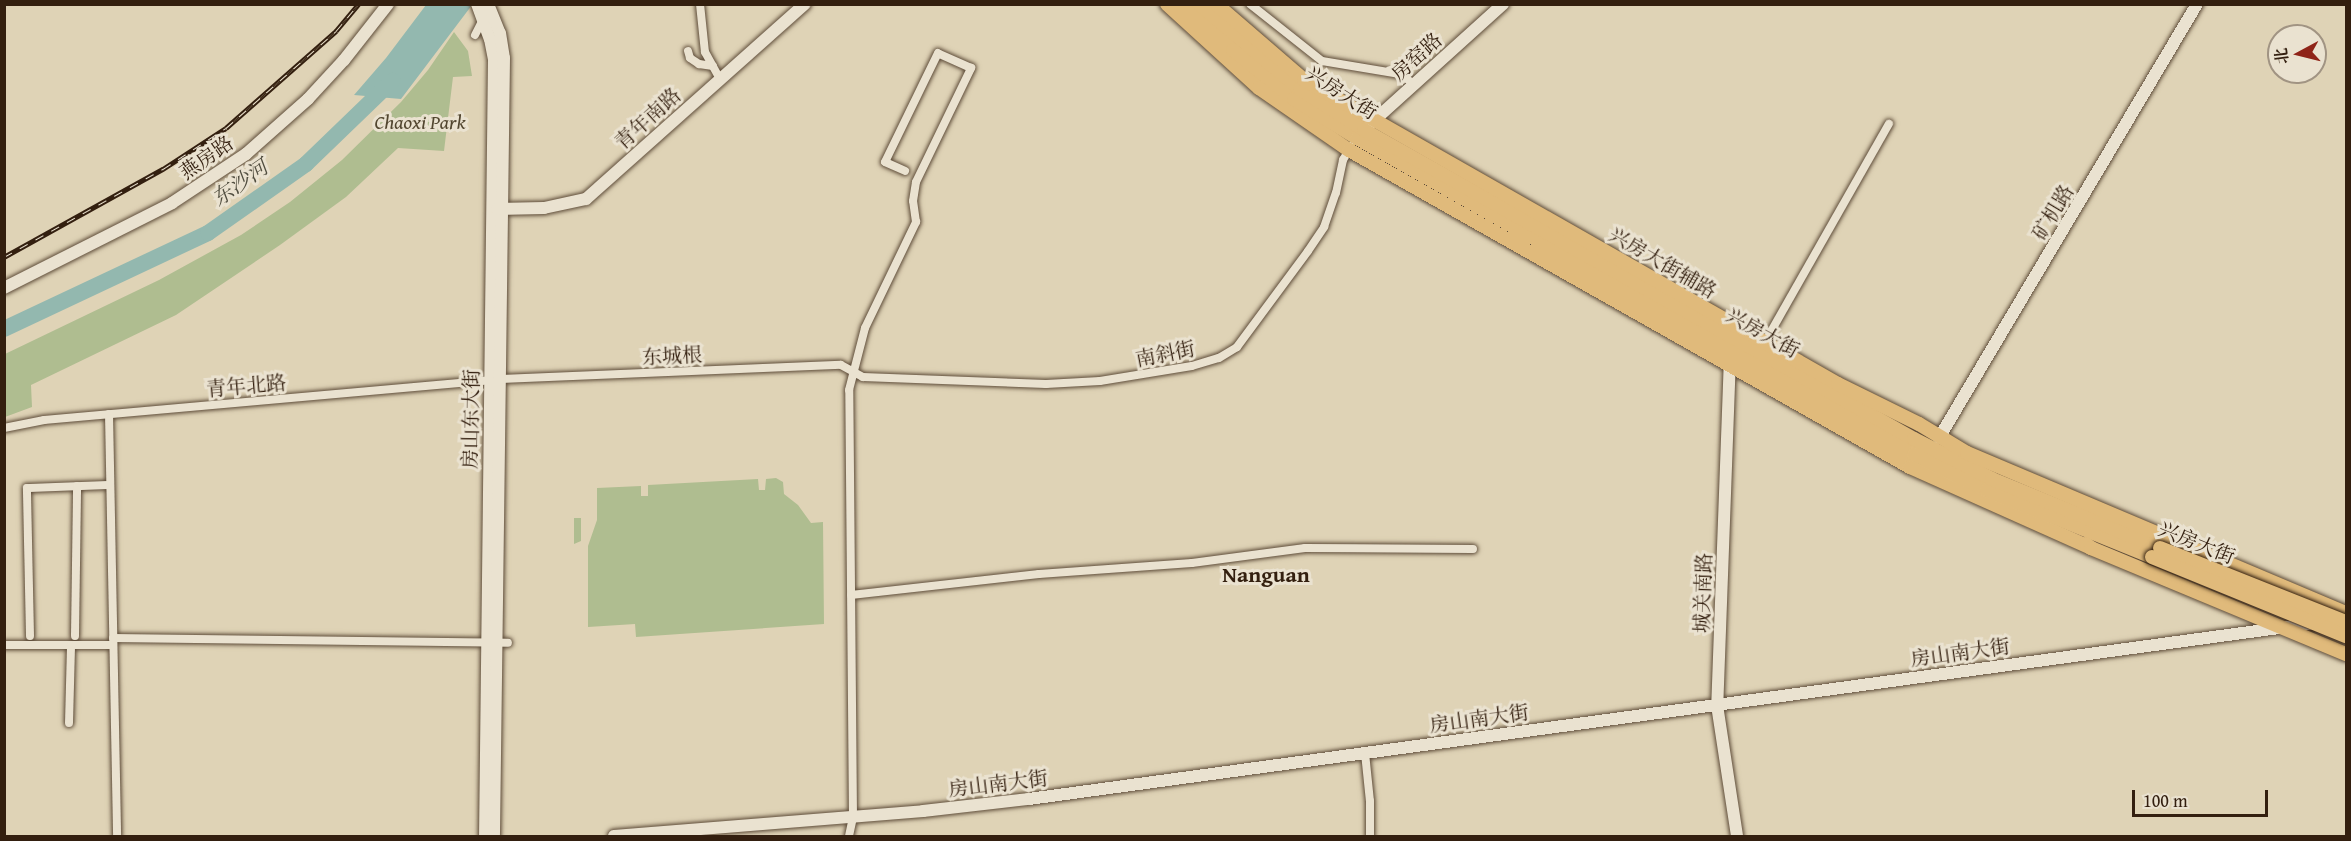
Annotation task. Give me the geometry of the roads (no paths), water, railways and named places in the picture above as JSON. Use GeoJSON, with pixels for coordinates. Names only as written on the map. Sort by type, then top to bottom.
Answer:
{"type":"FeatureCollection","features":[{"type":"Feature","properties":{"kind":"main road","name":"燕房路"},"geometry":{"type":"LineString","coordinates":[[4,288],[172,203],[246,154],[308,99],[344,60],[388,4]]}},
{"type":"Feature","properties":{"kind":"main road","name":"青年南路"},"geometry":{"type":"LineString","coordinates":[[497,209],[562,206],[586,199],[805,4]]}},
{"type":"Feature","properties":{"kind":"main road","name":"兴房大街"},"geometry":{"type":"LineString","coordinates":[[1167,4],[1270,97],[1349,150],[1910,467],[2091,548],[2346,654]]}},
{"type":"Feature","properties":{"kind":"main road","name":"兴房大街"},"geometry":{"type":"LineString","coordinates":[[1185,4],[1219,37],[1263,67],[1730,350],[1914,454],[1987,490],[2062,522],[2156,552],[2346,620]]}},
{"type":"Feature","properties":{"kind":"main road","name":"兴房大街"},"geometry":{"type":"LineString","coordinates":[[1199,4],[1263,67]]}},
{"type":"Feature","properties":{"kind":"main road","name":"兴房大街辅路"},"geometry":{"type":"LineString","coordinates":[[1216,4],[1365,129],[1479,181],[1838,384],[1909,419],[1967,453],[2346,613]]}},
{"type":"Feature","properties":{"kind":"main road","name":"房窑路"},"geometry":{"type":"LineString","coordinates":[[1365,129],[1503,4]]}},
{"type":"Feature","properties":{"kind":"main road","name":"矿机路"},"geometry":{"type":"LineString","coordinates":[[1939,438],[2197,4]]}},
{"type":"Feature","properties":{"kind":"main road","name":"房山东大街"},"geometry":{"type":"LineString","coordinates":[[484,5],[483,20],[494,59],[497,209],[495,380],[497,643],[494,837]]}},
{"type":"Feature","properties":{"kind":"main road","name":"房山东大街"},"geometry":{"type":"LineString","coordinates":[[484,5],[500,33],[504,58],[497,209]]}},
{"type":"Feature","properties":{"kind":"main road"},"geometry":{"type":"LineString","coordinates":[[1188,25],[1219,37]]}},
{"type":"Feature","properties":{"kind":"main road"},"geometry":{"type":"LineString","coordinates":[[1270,97],[1263,67],[1290,67]]}},
{"type":"Feature","properties":{"kind":"main road","name":"兴房大街"},"geometry":{"type":"LineString","coordinates":[[1365,129],[1914,439],[1992,479],[2346,636]]}},
{"type":"Feature","properties":{"kind":"main road"},"geometry":{"type":"LineString","coordinates":[[1479,181],[1487,199]]}},
{"type":"Feature","properties":{"kind":"main road","name":"城关南路"},"geometry":{"type":"LineString","coordinates":[[1730,350],[1717,705],[1737,837]]}},
{"type":"Feature","properties":{"kind":"main road"},"geometry":{"type":"LineString","coordinates":[[1838,384],[1857,407]]}},
{"type":"Feature","properties":{"kind":"main road"},"geometry":{"type":"LineString","coordinates":[[1914,439],[1967,453]]}},
{"type":"Feature","properties":{"kind":"main road","name":"兴房大街"},"geometry":{"type":"LineString","coordinates":[[2062,522],[2091,548]]}},
{"type":"Feature","properties":{"kind":"main road","name":"房山南大街"},"geometry":{"type":"LineString","coordinates":[[615,837],[853,817],[1029,799],[2346,620]]}},
{"type":"Feature","properties":{"kind":"main road","name":"房山东大街"},"geometry":{"type":"LineString","coordinates":[[485,837],[497,643]]}},
{"type":"Feature","properties":{"kind":"street"},"geometry":{"type":"LineString","coordinates":[[700,4],[705,52],[720,79]]}},
{"type":"Feature","properties":{"kind":"street"},"geometry":{"type":"LineString","coordinates":[[1250,4],[1322,61],[1400,74],[1414,84]]}},
{"type":"Feature","properties":{"kind":"street"},"geometry":{"type":"LineString","coordinates":[[475,35],[483,20]]}},
{"type":"Feature","properties":{"kind":"street"},"geometry":{"type":"LineString","coordinates":[[688,51],[690,58],[699,64],[713,66]]}},
{"type":"Feature","properties":{"kind":"street"},"geometry":{"type":"LineString","coordinates":[[849,837],[853,817],[849,390],[865,328],[916,222],[913,201],[916,182],[971,68],[938,53],[885,162],[905,171]]}},
{"type":"Feature","properties":{"kind":"street"},"geometry":{"type":"LineString","coordinates":[[1765,342],[1889,124]]}},
{"type":"Feature","properties":{"kind":"street","name":"南斜街"},"geometry":{"type":"LineString","coordinates":[[853,372],[863,377],[1046,384],[1100,381],[1192,366],[1219,358],[1237,347],[1324,226],[1336,193],[1343,160],[1365,129]]}},
{"type":"Feature","properties":{"kind":"street","name":"东城根"},"geometry":{"type":"LineString","coordinates":[[495,380],[841,364],[853,372]]}},
{"type":"Feature","properties":{"kind":"street","name":"青年北路"},"geometry":{"type":"LineString","coordinates":[[4,428],[44,420],[495,380]]}},
{"type":"Feature","properties":{"kind":"street"},"geometry":{"type":"LineString","coordinates":[[109,414],[117,837]]}},
{"type":"Feature","properties":{"kind":"street"},"geometry":{"type":"LineString","coordinates":[[30,636],[27,488],[110,485]]}},
{"type":"Feature","properties":{"kind":"street"},"geometry":{"type":"LineString","coordinates":[[75,636],[77,486]]}},
{"type":"Feature","properties":{"kind":"street"},"geometry":{"type":"LineString","coordinates":[[851,595],[1039,574],[1191,563],[1305,549],[1473,549]]}},
{"type":"Feature","properties":{"kind":"street"},"geometry":{"type":"LineString","coordinates":[[4,645],[71,645],[113,642],[497,643]]}},
{"type":"Feature","properties":{"kind":"street"},"geometry":{"type":"LineString","coordinates":[[69,723],[71,645]]}},
{"type":"Feature","properties":{"kind":"street"},"geometry":{"type":"LineString","coordinates":[[1365,753],[1370,801],[1370,837]]}},
{"type":"Feature","properties":{"kind":"water"},"geometry":{"type":"Polygon","coordinates":[[[426,5],[472,5],[401,99],[354,95],[386,58],[426,5]]]}},
{"type":"Feature","properties":{"kind":"waterway","name":"东沙河"},"geometry":{"type":"LineString","coordinates":[[4,329],[208,233],[306,164],[392,81]]}},
{"type":"Feature","properties":{"kind":"railway"},"geometry":{"type":"LineString","coordinates":[[4,257],[163,169],[226,128],[336,31],[359,4]]}},
{"type":"Feature","properties":{"kind":"district","name":"Nanguan"},"geometry":{"type":"Point","coordinates":[1266,575]}},
{"type":"Feature","properties":{"kind":"park label","name":"Chaoxi Park"},"geometry":{"type":"Point","coordinates":[420,121]}}]}
